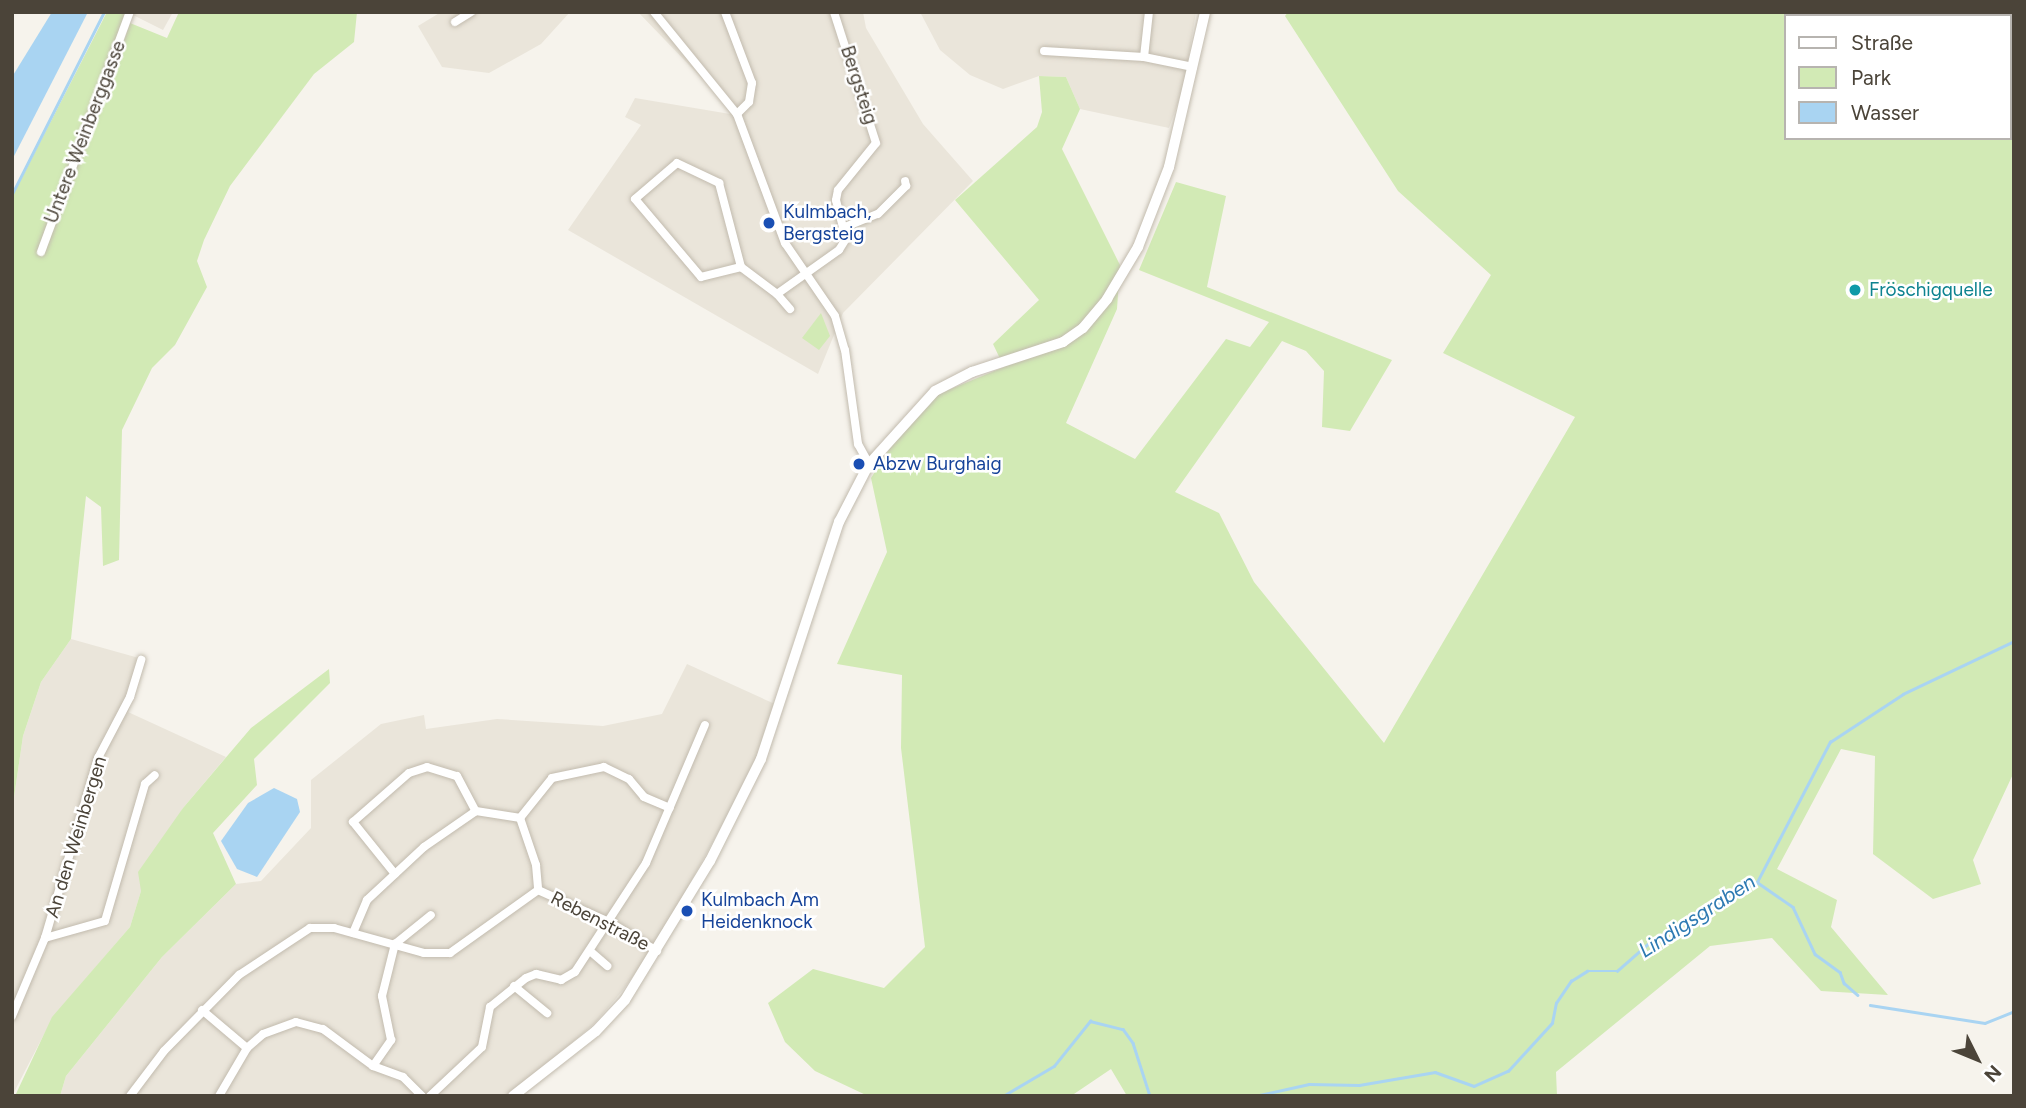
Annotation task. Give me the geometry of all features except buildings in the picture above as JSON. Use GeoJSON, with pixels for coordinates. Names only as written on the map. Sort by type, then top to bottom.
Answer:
{"type":"FeatureCollection","features":[{"type":"Feature","properties":{"kind":"street","name":"Untere Weinberggasse"},"geometry":{"type":"LineString","coordinates":[[41,252],[130,12]]}},
{"type":"Feature","properties":{"kind":"street"},"geometry":{"type":"LineString","coordinates":[[455,22],[471,12]]}},
{"type":"Feature","properties":{"kind":"street"},"geometry":{"type":"LineString","coordinates":[[654,12],[737,114],[785,243],[838,325],[858,444],[869,464]]}},
{"type":"Feature","properties":{"kind":"street"},"geometry":{"type":"LineString","coordinates":[[725,12],[752,83],[749,102],[737,114]]}},
{"type":"Feature","properties":{"kind":"street","name":"Bergsteig"},"geometry":{"type":"LineString","coordinates":[[834,12],[876,143],[838,190],[836,200],[845,227]]}},
{"type":"Feature","properties":{"kind":"street"},"geometry":{"type":"LineString","coordinates":[[1144,57],[1149,12]]}},
{"type":"Feature","properties":{"kind":"street"},"geometry":{"type":"LineString","coordinates":[[513,1096],[614,1012],[657,951],[751,782],[778,712],[839,522],[869,464],[935,391],[972,372],[1063,341],[1083,328],[1107,299],[1138,247],[1169,167],[1205,12]]}},
{"type":"Feature","properties":{"kind":"street"},"geometry":{"type":"LineString","coordinates":[[1044,51],[1144,57],[1193,67]]}},
{"type":"Feature","properties":{"kind":"street"},"geometry":{"type":"LineString","coordinates":[[741,267],[701,277],[635,199],[677,163],[719,183],[741,267],[777,294],[790,309]]}},
{"type":"Feature","properties":{"kind":"street"},"geometry":{"type":"LineString","coordinates":[[777,294],[839,250],[845,239],[845,227],[878,215],[906,186],[905,181]]}},
{"type":"Feature","properties":{"kind":"street","name":"An den Weinbergen"},"geometry":{"type":"LineString","coordinates":[[12,1016],[45,938],[98,758],[130,697],[141,660]]}},
{"type":"Feature","properties":{"kind":"street"},"geometry":{"type":"LineString","coordinates":[[430,1096],[482,1047],[486,1013],[514,986],[536,974],[566,979],[611,923],[646,863],[705,724]]}},
{"type":"Feature","properties":{"kind":"street"},"geometry":{"type":"LineString","coordinates":[[395,874],[353,822],[409,773],[427,767],[457,776],[475,811]]}},
{"type":"Feature","properties":{"kind":"street"},"geometry":{"type":"LineString","coordinates":[[520,818],[552,778],[604,767],[629,779],[644,797],[670,808]]}},
{"type":"Feature","properties":{"kind":"street","name":"An den Weinbergen"},"geometry":{"type":"LineString","coordinates":[[45,938],[105,920],[145,784],[155,775]]}},
{"type":"Feature","properties":{"kind":"street"},"geometry":{"type":"LineString","coordinates":[[353,933],[363,905],[395,874],[475,811],[520,818]]}},
{"type":"Feature","properties":{"kind":"street"},"geometry":{"type":"LineString","coordinates":[[520,818],[536,864],[538,890]]}},
{"type":"Feature","properties":{"kind":"street","name":"Rebenstraße"},"geometry":{"type":"LineString","coordinates":[[130,1096],[202,1010],[239,975],[299,932],[322,926],[424,953],[450,953],[538,890],[611,923],[657,951]]}},
{"type":"Feature","properties":{"kind":"street"},"geometry":{"type":"LineString","coordinates":[[373,1066],[391,1040],[382,996],[396,944],[431,915]]}},
{"type":"Feature","properties":{"kind":"street"},"geometry":{"type":"LineString","coordinates":[[590,951],[607,965]]}},
{"type":"Feature","properties":{"kind":"street"},"geometry":{"type":"LineString","coordinates":[[514,986],[547,1013]]}},
{"type":"Feature","properties":{"kind":"street"},"geometry":{"type":"LineString","coordinates":[[202,1010],[247,1048]]}},
{"type":"Feature","properties":{"kind":"street"},"geometry":{"type":"LineString","coordinates":[[219,1096],[247,1048],[280,1025],[308,1023],[373,1066],[403,1077],[422,1096]]}},
{"type":"Feature","properties":{"kind":"shaded area"},"geometry":{"type":"Polygon","coordinates":[[[127,12],[173,12],[163,30],[127,12]]]}},
{"type":"Feature","properties":{"kind":"shaded area"},"geometry":{"type":"Polygon","coordinates":[[[441,12],[570,12],[541,44],[489,73],[442,67],[418,26],[441,12]]]}},
{"type":"Feature","properties":{"kind":"shaded area"},"geometry":{"type":"Polygon","coordinates":[[[638,12],[863,12],[866,28],[923,124],[973,181],[843,313],[818,374],[568,230],[641,125],[625,117],[635,98],[730,114],[718,95],[638,12]]]}},
{"type":"Feature","properties":{"kind":"shaded area"},"geometry":{"type":"Polygon","coordinates":[[[920,12],[1196,12],[1184,86],[1169,128],[1080,109],[1066,77],[1039,76],[1003,89],[970,75],[940,50],[920,12]]]}},
{"type":"Feature","properties":{"kind":"shaded area"},"geometry":{"type":"Polygon","coordinates":[[[71,639],[146,660],[128,712],[226,757],[183,808],[141,891],[130,927],[53,1017],[12,1096],[12,811],[23,736],[41,682],[71,639]]]}},
{"type":"Feature","properties":{"kind":"shaded area"},"geometry":{"type":"Polygon","coordinates":[[[687,664],[777,705],[757,762],[657,943],[623,990],[595,1023],[509,1096],[60,1096],[66,1076],[162,957],[236,884],[261,881],[311,828],[311,780],[381,724],[424,715],[426,729],[497,719],[603,726],[662,714],[687,664]]]}},
{"type":"Feature","properties":{"kind":"green space"},"geometry":{"type":"Polygon","coordinates":[[[107,12],[133,12],[101,91],[92,88],[106,95],[130,23],[167,38],[179,12],[357,12],[354,42],[314,74],[230,186],[204,240],[197,261],[207,287],[175,345],[152,368],[122,430],[119,560],[103,566],[101,507],[86,496],[71,639],[41,682],[23,736],[12,811],[12,197],[107,12]]]}},
{"type":"Feature","properties":{"kind":"green space"},"geometry":{"type":"Polygon","coordinates":[[[1288,12],[2014,12],[2014,772],[1973,860],[1981,884],[1933,899],[1873,854],[1875,756],[1841,749],[1777,869],[1837,900],[1831,927],[1888,995],[1821,991],[1772,938],[1710,946],[1556,1072],[1557,1096],[1127,1096],[1111,1069],[1071,1096],[868,1096],[815,1071],[785,1042],[768,1003],[813,969],[884,988],[925,947],[901,748],[902,675],[837,664],[887,552],[871,478],[903,428],[936,395],[1004,367],[993,344],[1039,300],[955,200],[1037,127],[1042,112],[1039,76],[1066,77],[1080,109],[1062,149],[1120,265],[1117,309],[1066,423],[1135,459],[1226,339],[1250,347],[1269,322],[1139,270],[1176,182],[1226,196],[1207,287],[1392,360],[1350,431],[1322,427],[1324,371],[1306,351],[1282,341],[1175,492],[1219,513],[1254,582],[1384,743],[1575,417],[1443,353],[1491,275],[1398,191],[1285,16],[1288,12]]]}},
{"type":"Feature","properties":{"kind":"green space"},"geometry":{"type":"Polygon","coordinates":[[[821,313],[830,336],[819,350],[802,338],[821,313]]]}},
{"type":"Feature","properties":{"kind":"green space"},"geometry":{"type":"Polygon","coordinates":[[[329,669],[330,683],[254,759],[257,785],[213,833],[236,884],[162,957],[66,1076],[60,1096],[15,1096],[52,1017],[130,927],[141,891],[138,872],[183,808],[251,728],[329,669]]]}},
{"type":"Feature","properties":{"kind":"water"},"geometry":{"type":"Polygon","coordinates":[[[52,12],[88,12],[12,160],[12,77],[52,12]]]}},
{"type":"Feature","properties":{"kind":"water"},"geometry":{"type":"Polygon","coordinates":[[[274,788],[297,799],[300,812],[257,877],[237,869],[221,841],[248,803],[274,788]]]}},
{"type":"Feature","properties":{"kind":"waterway"},"geometry":{"type":"LineString","coordinates":[[12,194],[104,12]]}},
{"type":"Feature","properties":{"kind":"waterway","name":"Lindigsgraben"},"geometry":{"type":"LineString","coordinates":[[1255,1096],[1309,1084],[1359,1085],[1435,1072],[1474,1086],[1508,1071],[1552,1023],[1556,1003],[1571,981],[1587,971],[1617,971],[1651,941],[1757,882],[1830,742],[1903,694],[2014,641]]}},
{"type":"Feature","properties":{"kind":"waterway"},"geometry":{"type":"LineString","coordinates":[[1757,882],[1793,907],[1815,954],[1840,972],[1844,983],[1858,995]]}},
{"type":"Feature","properties":{"kind":"waterway"},"geometry":{"type":"LineString","coordinates":[[1870,1005],[1985,1023],[2014,1011]]}},
{"type":"Feature","properties":{"kind":"waterway"},"geometry":{"type":"LineString","coordinates":[[1003,1096],[1054,1066],[1090,1021],[1123,1029],[1133,1043],[1150,1096]]}},
{"type":"Feature","properties":{"kind":"place","name":"Kulmbach, Bergsteig"},"geometry":{"type":"Point","coordinates":[769,223]}},
{"type":"Feature","properties":{"kind":"place","name":"Fröschigquelle"},"geometry":{"type":"Point","coordinates":[1855,290]}},
{"type":"Feature","properties":{"kind":"place","name":"Abzw Burghaig"},"geometry":{"type":"Point","coordinates":[859,464]}},
{"type":"Feature","properties":{"kind":"place","name":"Kulmbach Am Heidenknock"},"geometry":{"type":"Point","coordinates":[687,911]}}]}
